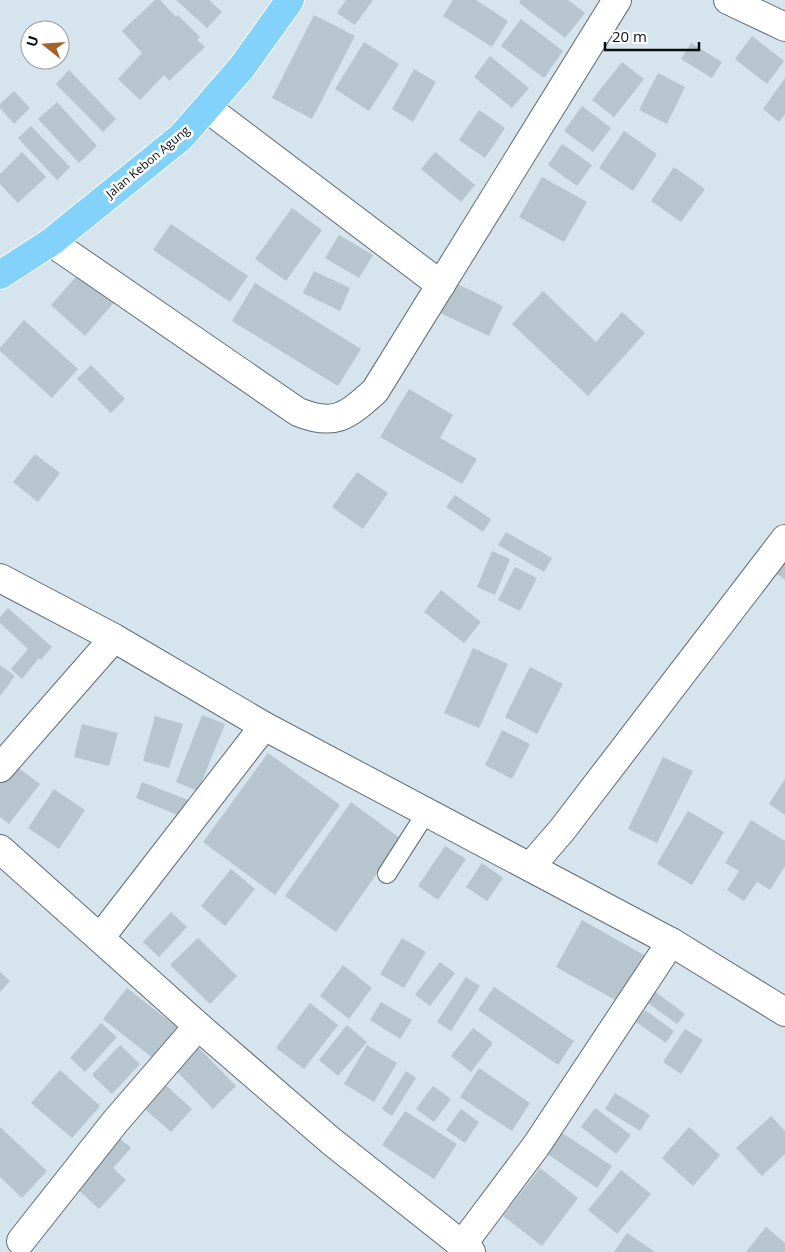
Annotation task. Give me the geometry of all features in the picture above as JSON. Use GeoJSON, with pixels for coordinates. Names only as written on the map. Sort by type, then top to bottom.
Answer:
{"type":"FeatureCollection","features":[{"type":"Feature","properties":{"kind":"main road","name":"Jalan Kebon Agung"},"geometry":{"type":"LineString","coordinates":[[0,275],[51,242],[181,137],[242,68],[290,0]]}},
{"type":"Feature","properties":{"kind":"street"},"geometry":{"type":"LineString","coordinates":[[728,0],[785,27]]}},
{"type":"Feature","properties":{"kind":"street"},"geometry":{"type":"LineString","coordinates":[[51,242],[298,412],[312,418],[336,419],[355,409],[375,391],[441,285],[608,3]]}},
{"type":"Feature","properties":{"kind":"street"},"geometry":{"type":"LineString","coordinates":[[207,108],[441,285]]}},
{"type":"Feature","properties":{"kind":"street"},"geometry":{"type":"LineString","coordinates":[[530,867],[562,830],[785,540]]}},
{"type":"Feature","properties":{"kind":"street"},"geometry":{"type":"LineString","coordinates":[[0,578],[114,638],[264,726],[670,942],[785,1012]]}},
{"type":"Feature","properties":{"kind":"street"},"geometry":{"type":"LineString","coordinates":[[0,768],[114,638]]}},
{"type":"Feature","properties":{"kind":"street"},"geometry":{"type":"LineString","coordinates":[[100,938],[264,726]]}},
{"type":"Feature","properties":{"kind":"street"},"geometry":{"type":"LineString","coordinates":[[0,849],[198,1026],[331,1141],[467,1249],[670,942]]}},
{"type":"Feature","properties":{"kind":"street"},"geometry":{"type":"LineString","coordinates":[[21,1241],[115,1122],[198,1026]]}},
{"type":"Feature","properties":{"kind":"lane"},"geometry":{"type":"LineString","coordinates":[[387,874],[426,813]]}},
{"type":"Feature","properties":{"kind":"building"},"geometry":{"type":"Polygon","coordinates":[[[155,0],[160,0],[176,17],[178,15],[200,37],[197,40],[205,47],[169,81],[164,75],[140,100],[118,79],[142,53],[122,31],[155,0]]]}},
{"type":"Feature","properties":{"kind":"building"},"geometry":{"type":"Polygon","coordinates":[[[176,0],[209,0],[222,12],[207,28],[176,0]]]}},
{"type":"Feature","properties":{"kind":"building"},"geometry":{"type":"Polygon","coordinates":[[[346,0],[373,0],[355,25],[337,13],[346,0]]]}},
{"type":"Feature","properties":{"kind":"building"},"geometry":{"type":"Polygon","coordinates":[[[453,0],[476,0],[508,21],[492,47],[443,16],[453,0]]]}},
{"type":"Feature","properties":{"kind":"building"},"geometry":{"type":"Polygon","coordinates":[[[521,0],[568,0],[585,13],[565,38],[519,3],[521,0]]]}},
{"type":"Feature","properties":{"kind":"building"},"geometry":{"type":"Polygon","coordinates":[[[314,15],[355,36],[312,119],[272,98],[314,15]]]}},
{"type":"Feature","properties":{"kind":"building"},"geometry":{"type":"Polygon","coordinates":[[[521,19],[563,51],[544,78],[501,46],[521,19]]]}},
{"type":"Feature","properties":{"kind":"building"},"geometry":{"type":"Polygon","coordinates":[[[752,36],[784,61],[767,84],[735,59],[752,36]]]}},
{"type":"Feature","properties":{"kind":"building"},"geometry":{"type":"Polygon","coordinates":[[[364,42],[399,64],[369,111],[335,89],[364,42]]]}},
{"type":"Feature","properties":{"kind":"building"},"geometry":{"type":"Polygon","coordinates":[[[691,43],[722,62],[712,78],[681,59],[691,43]]]}},
{"type":"Feature","properties":{"kind":"building"},"geometry":{"type":"Polygon","coordinates":[[[490,56],[529,88],[512,108],[474,77],[490,56]]]}},
{"type":"Feature","properties":{"kind":"building"},"geometry":{"type":"Polygon","coordinates":[[[622,62],[644,79],[614,117],[592,100],[622,62]]]}},
{"type":"Feature","properties":{"kind":"building"},"geometry":{"type":"Polygon","coordinates":[[[414,69],[436,82],[413,122],[392,109],[414,69]]]}},
{"type":"Feature","properties":{"kind":"building"},"geometry":{"type":"Polygon","coordinates":[[[69,70],[116,119],[103,132],[56,84],[69,70]]]}},
{"type":"Feature","properties":{"kind":"building"},"geometry":{"type":"Polygon","coordinates":[[[658,73],[685,87],[667,124],[639,110],[658,73]]]}},
{"type":"Feature","properties":{"kind":"building"},"geometry":{"type":"Polygon","coordinates":[[[785,78],[785,114],[779,122],[763,109],[785,78]]]}},
{"type":"Feature","properties":{"kind":"building"},"geometry":{"type":"Polygon","coordinates":[[[14,91],[30,108],[14,124],[0,108],[0,104],[14,91]]]}},
{"type":"Feature","properties":{"kind":"building"},"geometry":{"type":"Polygon","coordinates":[[[57,102],[97,146],[79,163],[38,119],[57,102]]]}},
{"type":"Feature","properties":{"kind":"building"},"geometry":{"type":"Polygon","coordinates":[[[582,106],[611,128],[593,152],[564,131],[582,106]]]}},
{"type":"Feature","properties":{"kind":"building"},"geometry":{"type":"Polygon","coordinates":[[[479,110],[505,128],[485,158],[459,140],[479,110]]]}},
{"type":"Feature","properties":{"kind":"building"},"geometry":{"type":"Polygon","coordinates":[[[31,126],[70,167],[57,180],[18,138],[31,126]]]}},
{"type":"Feature","properties":{"kind":"building"},"geometry":{"type":"Polygon","coordinates":[[[624,131],[657,154],[633,191],[599,168],[624,131]]]}},
{"type":"Feature","properties":{"kind":"building"},"geometry":{"type":"Polygon","coordinates":[[[562,144],[592,165],[577,186],[548,165],[562,144]]]}},
{"type":"Feature","properties":{"kind":"building"},"geometry":{"type":"Polygon","coordinates":[[[22,152],[46,177],[18,203],[0,184],[0,174],[22,152]]]}},
{"type":"Feature","properties":{"kind":"building"},"geometry":{"type":"Polygon","coordinates":[[[435,152],[475,185],[461,202],[421,169],[435,152]]]}},
{"type":"Feature","properties":{"kind":"building"},"geometry":{"type":"Polygon","coordinates":[[[674,167],[705,189],[681,222],[651,201],[674,167]]]}},
{"type":"Feature","properties":{"kind":"building"},"geometry":{"type":"Polygon","coordinates":[[[542,177],[587,202],[564,242],[519,217],[542,177]]]}},
{"type":"Feature","properties":{"kind":"building"},"geometry":{"type":"Polygon","coordinates":[[[292,208],[322,230],[286,281],[255,259],[292,208]]]}},
{"type":"Feature","properties":{"kind":"building"},"geometry":{"type":"Polygon","coordinates":[[[171,224],[248,276],[230,302],[153,250],[171,224]]]}},
{"type":"Feature","properties":{"kind":"building"},"geometry":{"type":"Polygon","coordinates":[[[339,235],[373,255],[359,278],[325,258],[339,235]]]}},
{"type":"Feature","properties":{"kind":"building"},"geometry":{"type":"Polygon","coordinates":[[[82,270],[116,300],[85,336],[51,305],[82,270]]]}},
{"type":"Feature","properties":{"kind":"building"},"geometry":{"type":"Polygon","coordinates":[[[314,271],[350,288],[340,311],[303,293],[314,271]]]}},
{"type":"Feature","properties":{"kind":"building"},"geometry":{"type":"Polygon","coordinates":[[[449,280],[503,306],[489,336],[434,310],[449,280]]]}},
{"type":"Feature","properties":{"kind":"building"},"geometry":{"type":"Polygon","coordinates":[[[255,283],[361,349],[338,386],[232,321],[255,283]]]}},
{"type":"Feature","properties":{"kind":"building"},"geometry":{"type":"Polygon","coordinates":[[[543,291],[596,342],[622,312],[645,333],[588,396],[512,324],[543,291]]]}},
{"type":"Feature","properties":{"kind":"building"},"geometry":{"type":"Polygon","coordinates":[[[24,320],[78,369],[52,398],[0,351],[0,348],[24,320]]]}},
{"type":"Feature","properties":{"kind":"building"},"geometry":{"type":"Polygon","coordinates":[[[91,365],[125,399],[111,413],[77,379],[91,365]]]}},
{"type":"Feature","properties":{"kind":"building"},"geometry":{"type":"Polygon","coordinates":[[[409,389],[453,415],[440,438],[477,459],[462,484],[380,437],[409,389]]]}},
{"type":"Feature","properties":{"kind":"building"},"geometry":{"type":"Polygon","coordinates":[[[35,454],[60,473],[38,502],[13,482],[35,454]]]}},
{"type":"Feature","properties":{"kind":"building"},"geometry":{"type":"Polygon","coordinates":[[[357,472],[388,493],[363,529],[332,507],[357,472]]]}},
{"type":"Feature","properties":{"kind":"building"},"geometry":{"type":"Polygon","coordinates":[[[455,495],[491,519],[483,532],[446,507],[455,495]]]}},
{"type":"Feature","properties":{"kind":"building"},"geometry":{"type":"Polygon","coordinates":[[[506,532],[552,558],[544,572],[498,545],[506,532]]]}},
{"type":"Feature","properties":{"kind":"building"},"geometry":{"type":"Polygon","coordinates":[[[785,544],[785,580],[769,568],[785,544]]]}},
{"type":"Feature","properties":{"kind":"building"},"geometry":{"type":"Polygon","coordinates":[[[492,551],[510,559],[495,595],[477,587],[492,551]]]}},
{"type":"Feature","properties":{"kind":"building"},"geometry":{"type":"Polygon","coordinates":[[[515,567],[537,578],[520,611],[498,600],[515,567]]]}},
{"type":"Feature","properties":{"kind":"building"},"geometry":{"type":"Polygon","coordinates":[[[441,590],[481,622],[464,643],[424,612],[441,590]]]}},
{"type":"Feature","properties":{"kind":"building"},"geometry":{"type":"Polygon","coordinates":[[[8,608],[52,647],[41,660],[39,658],[22,679],[11,669],[28,649],[0,623],[0,617],[8,608]]]}},
{"type":"Feature","properties":{"kind":"building"},"geometry":{"type":"Polygon","coordinates":[[[473,648],[508,664],[479,728],[444,713],[473,648]]]}},
{"type":"Feature","properties":{"kind":"building"},"geometry":{"type":"Polygon","coordinates":[[[0,665],[15,676],[0,696],[0,665]]]}},
{"type":"Feature","properties":{"kind":"building"},"geometry":{"type":"Polygon","coordinates":[[[530,667],[563,684],[537,734],[505,717],[530,667]]]}},
{"type":"Feature","properties":{"kind":"building"},"geometry":{"type":"Polygon","coordinates":[[[202,715],[225,724],[198,791],[176,782],[202,715]]]}},
{"type":"Feature","properties":{"kind":"building"},"geometry":{"type":"Polygon","coordinates":[[[155,716],[183,724],[169,768],[143,761],[155,716]]]}},
{"type":"Feature","properties":{"kind":"building"},"geometry":{"type":"Polygon","coordinates":[[[82,724],[118,733],[109,766],[74,757],[82,724]]]}},
{"type":"Feature","properties":{"kind":"building"},"geometry":{"type":"Polygon","coordinates":[[[502,730],[530,744],[512,779],[485,765],[502,730]]]}},
{"type":"Feature","properties":{"kind":"building"},"geometry":{"type":"Polygon","coordinates":[[[268,753],[340,805],[275,895],[203,842],[268,753]]]}},
{"type":"Feature","properties":{"kind":"building"},"geometry":{"type":"Polygon","coordinates":[[[663,757],[693,771],[657,843],[628,829],[663,757]]]}},
{"type":"Feature","properties":{"kind":"building"},"geometry":{"type":"Polygon","coordinates":[[[13,764],[40,784],[9,824],[0,817],[0,781],[13,764]]]}},
{"type":"Feature","properties":{"kind":"building"},"geometry":{"type":"Polygon","coordinates":[[[785,779],[785,815],[769,804],[785,779]]]}},
{"type":"Feature","properties":{"kind":"building"},"geometry":{"type":"Polygon","coordinates":[[[142,782],[191,801],[185,818],[136,798],[142,782]]]}},
{"type":"Feature","properties":{"kind":"building"},"geometry":{"type":"Polygon","coordinates":[[[54,789],[85,810],[59,849],[28,828],[54,789]]]}},
{"type":"Feature","properties":{"kind":"building"},"geometry":{"type":"Polygon","coordinates":[[[351,802],[401,839],[336,932],[285,896],[351,802]]]}},
{"type":"Feature","properties":{"kind":"building"},"geometry":{"type":"Polygon","coordinates":[[[688,811],[724,832],[692,885],[657,864],[688,811]]]}},
{"type":"Feature","properties":{"kind":"building"},"geometry":{"type":"Polygon","coordinates":[[[751,820],[785,841],[785,866],[770,890],[757,882],[744,901],[727,890],[739,871],[725,863],[751,820]]]}},
{"type":"Feature","properties":{"kind":"building"},"geometry":{"type":"Polygon","coordinates":[[[445,846],[466,859],[438,900],[418,886],[445,846]]]}},
{"type":"Feature","properties":{"kind":"building"},"geometry":{"type":"Polygon","coordinates":[[[482,863],[503,878],[487,901],[466,887],[482,863]]]}},
{"type":"Feature","properties":{"kind":"building"},"geometry":{"type":"Polygon","coordinates":[[[231,869],[255,889],[225,926],[201,906],[231,869]]]}},
{"type":"Feature","properties":{"kind":"building"},"geometry":{"type":"Polygon","coordinates":[[[171,912],[187,927],[159,957],[143,942],[171,912]]]}},
{"type":"Feature","properties":{"kind":"building"},"geometry":{"type":"Polygon","coordinates":[[[582,920],[651,959],[626,1006],[556,967],[582,920]]]}},
{"type":"Feature","properties":{"kind":"building"},"geometry":{"type":"Polygon","coordinates":[[[198,938],[237,976],[210,1004],[170,965],[198,938]]]}},
{"type":"Feature","properties":{"kind":"building"},"geometry":{"type":"Polygon","coordinates":[[[402,938],[426,952],[404,988],[380,974],[402,938]]]}},
{"type":"Feature","properties":{"kind":"building"},"geometry":{"type":"Polygon","coordinates":[[[440,962],[455,973],[430,1006],[415,995],[440,962]]]}},
{"type":"Feature","properties":{"kind":"building"},"geometry":{"type":"Polygon","coordinates":[[[343,965],[372,988],[349,1019],[320,996],[343,965]]]}},
{"type":"Feature","properties":{"kind":"building"},"geometry":{"type":"Polygon","coordinates":[[[0,972],[10,981],[0,992],[0,972]]]}},
{"type":"Feature","properties":{"kind":"building"},"geometry":{"type":"Polygon","coordinates":[[[466,977],[480,986],[451,1031],[437,1022],[466,977]]]}},
{"type":"Feature","properties":{"kind":"building"},"geometry":{"type":"Polygon","coordinates":[[[494,987],[574,1041],[558,1065],[478,1010],[494,987]]]}},
{"type":"Feature","properties":{"kind":"building"},"geometry":{"type":"Polygon","coordinates":[[[127,988],[178,1028],[154,1059],[103,1019],[127,988]]]}},
{"type":"Feature","properties":{"kind":"building"},"geometry":{"type":"Polygon","coordinates":[[[653,990],[685,1014],[677,1024],[645,1001],[653,990]]]}},
{"type":"Feature","properties":{"kind":"building"},"geometry":{"type":"Polygon","coordinates":[[[381,1002],[412,1020],[400,1039],[370,1020],[381,1002]]]}},
{"type":"Feature","properties":{"kind":"building"},"geometry":{"type":"Polygon","coordinates":[[[310,1003],[338,1025],[304,1069],[276,1048],[310,1003]]]}},
{"type":"Feature","properties":{"kind":"building"},"geometry":{"type":"Polygon","coordinates":[[[645,1010],[674,1031],[666,1043],[636,1022],[645,1010]]]}},
{"type":"Feature","properties":{"kind":"building"},"geometry":{"type":"Polygon","coordinates":[[[101,1023],[117,1037],[85,1072],[70,1058],[101,1023]]]}},
{"type":"Feature","properties":{"kind":"building"},"geometry":{"type":"Polygon","coordinates":[[[347,1025],[367,1042],[338,1076],[319,1060],[347,1025]]]}},
{"type":"Feature","properties":{"kind":"building"},"geometry":{"type":"Polygon","coordinates":[[[473,1028],[493,1043],[471,1072],[451,1056],[473,1028]]]}},
{"type":"Feature","properties":{"kind":"building"},"geometry":{"type":"Polygon","coordinates":[[[685,1029],[703,1040],[681,1074],[663,1062],[685,1029]]]}},
{"type":"Feature","properties":{"kind":"building"},"geometry":{"type":"Polygon","coordinates":[[[193,1042],[236,1086],[213,1109],[170,1064],[193,1042]]]}},
{"type":"Feature","properties":{"kind":"building"},"geometry":{"type":"Polygon","coordinates":[[[120,1045],[140,1064],[112,1094],[92,1075],[120,1045]]]}},
{"type":"Feature","properties":{"kind":"building"},"geometry":{"type":"Polygon","coordinates":[[[367,1045],[397,1063],[374,1102],[344,1084],[367,1045]]]}},
{"type":"Feature","properties":{"kind":"building"},"geometry":{"type":"Polygon","coordinates":[[[479,1068],[530,1103],[512,1131],[460,1097],[479,1068]]]}},
{"type":"Feature","properties":{"kind":"building"},"geometry":{"type":"Polygon","coordinates":[[[60,1070],[100,1106],[72,1138],[31,1103],[60,1070]]]}},
{"type":"Feature","properties":{"kind":"building"},"geometry":{"type":"Polygon","coordinates":[[[406,1071],[416,1078],[392,1116],[382,1109],[406,1071]]]}},
{"type":"Feature","properties":{"kind":"building"},"geometry":{"type":"Polygon","coordinates":[[[160,1080],[192,1109],[171,1132],[139,1104],[160,1080]]]}},
{"type":"Feature","properties":{"kind":"building"},"geometry":{"type":"Polygon","coordinates":[[[433,1086],[451,1099],[434,1122],[416,1109],[433,1086]]]}},
{"type":"Feature","properties":{"kind":"building"},"geometry":{"type":"Polygon","coordinates":[[[615,1093],[650,1115],[640,1131],[605,1109],[615,1093]]]}},
{"type":"Feature","properties":{"kind":"building"},"geometry":{"type":"Polygon","coordinates":[[[595,1108],[631,1135],[616,1154],[581,1127],[595,1108]]]}},
{"type":"Feature","properties":{"kind":"building"},"geometry":{"type":"Polygon","coordinates":[[[461,1109],[479,1122],[465,1143],[446,1130],[461,1109]]]}},
{"type":"Feature","properties":{"kind":"building"},"geometry":{"type":"Polygon","coordinates":[[[405,1111],[457,1144],[434,1179],[382,1145],[405,1111]]]}},
{"type":"Feature","properties":{"kind":"building"},"geometry":{"type":"Polygon","coordinates":[[[771,1116],[785,1131],[785,1154],[762,1176],[736,1148],[771,1116]]]}},
{"type":"Feature","properties":{"kind":"building"},"geometry":{"type":"Polygon","coordinates":[[[0,1127],[47,1171],[22,1198],[0,1177],[0,1127]]]}},
{"type":"Feature","properties":{"kind":"building"},"geometry":{"type":"Polygon","coordinates":[[[689,1127],[720,1155],[693,1186],[662,1158],[689,1127]]]}},
{"type":"Feature","properties":{"kind":"building"},"geometry":{"type":"Polygon","coordinates":[[[561,1132],[612,1166],[597,1188],[546,1153],[561,1132]]]}},
{"type":"Feature","properties":{"kind":"building"},"geometry":{"type":"Polygon","coordinates":[[[118,1137],[131,1148],[113,1168],[126,1180],[99,1209],[74,1186],[118,1137]]]}},
{"type":"Feature","properties":{"kind":"building"},"geometry":{"type":"Polygon","coordinates":[[[540,1168],[578,1198],[542,1246],[503,1216],[540,1168]]]}},
{"type":"Feature","properties":{"kind":"building"},"geometry":{"type":"Polygon","coordinates":[[[621,1170],[651,1194],[617,1234],[588,1210],[621,1170]]]}},
{"type":"Feature","properties":{"kind":"building"},"geometry":{"type":"Polygon","coordinates":[[[766,1227],[785,1243],[785,1252],[746,1252],[766,1227]]]}},
{"type":"Feature","properties":{"kind":"building"},"geometry":{"type":"Polygon","coordinates":[[[627,1233],[655,1252],[614,1252],[627,1233]]]}}]}
